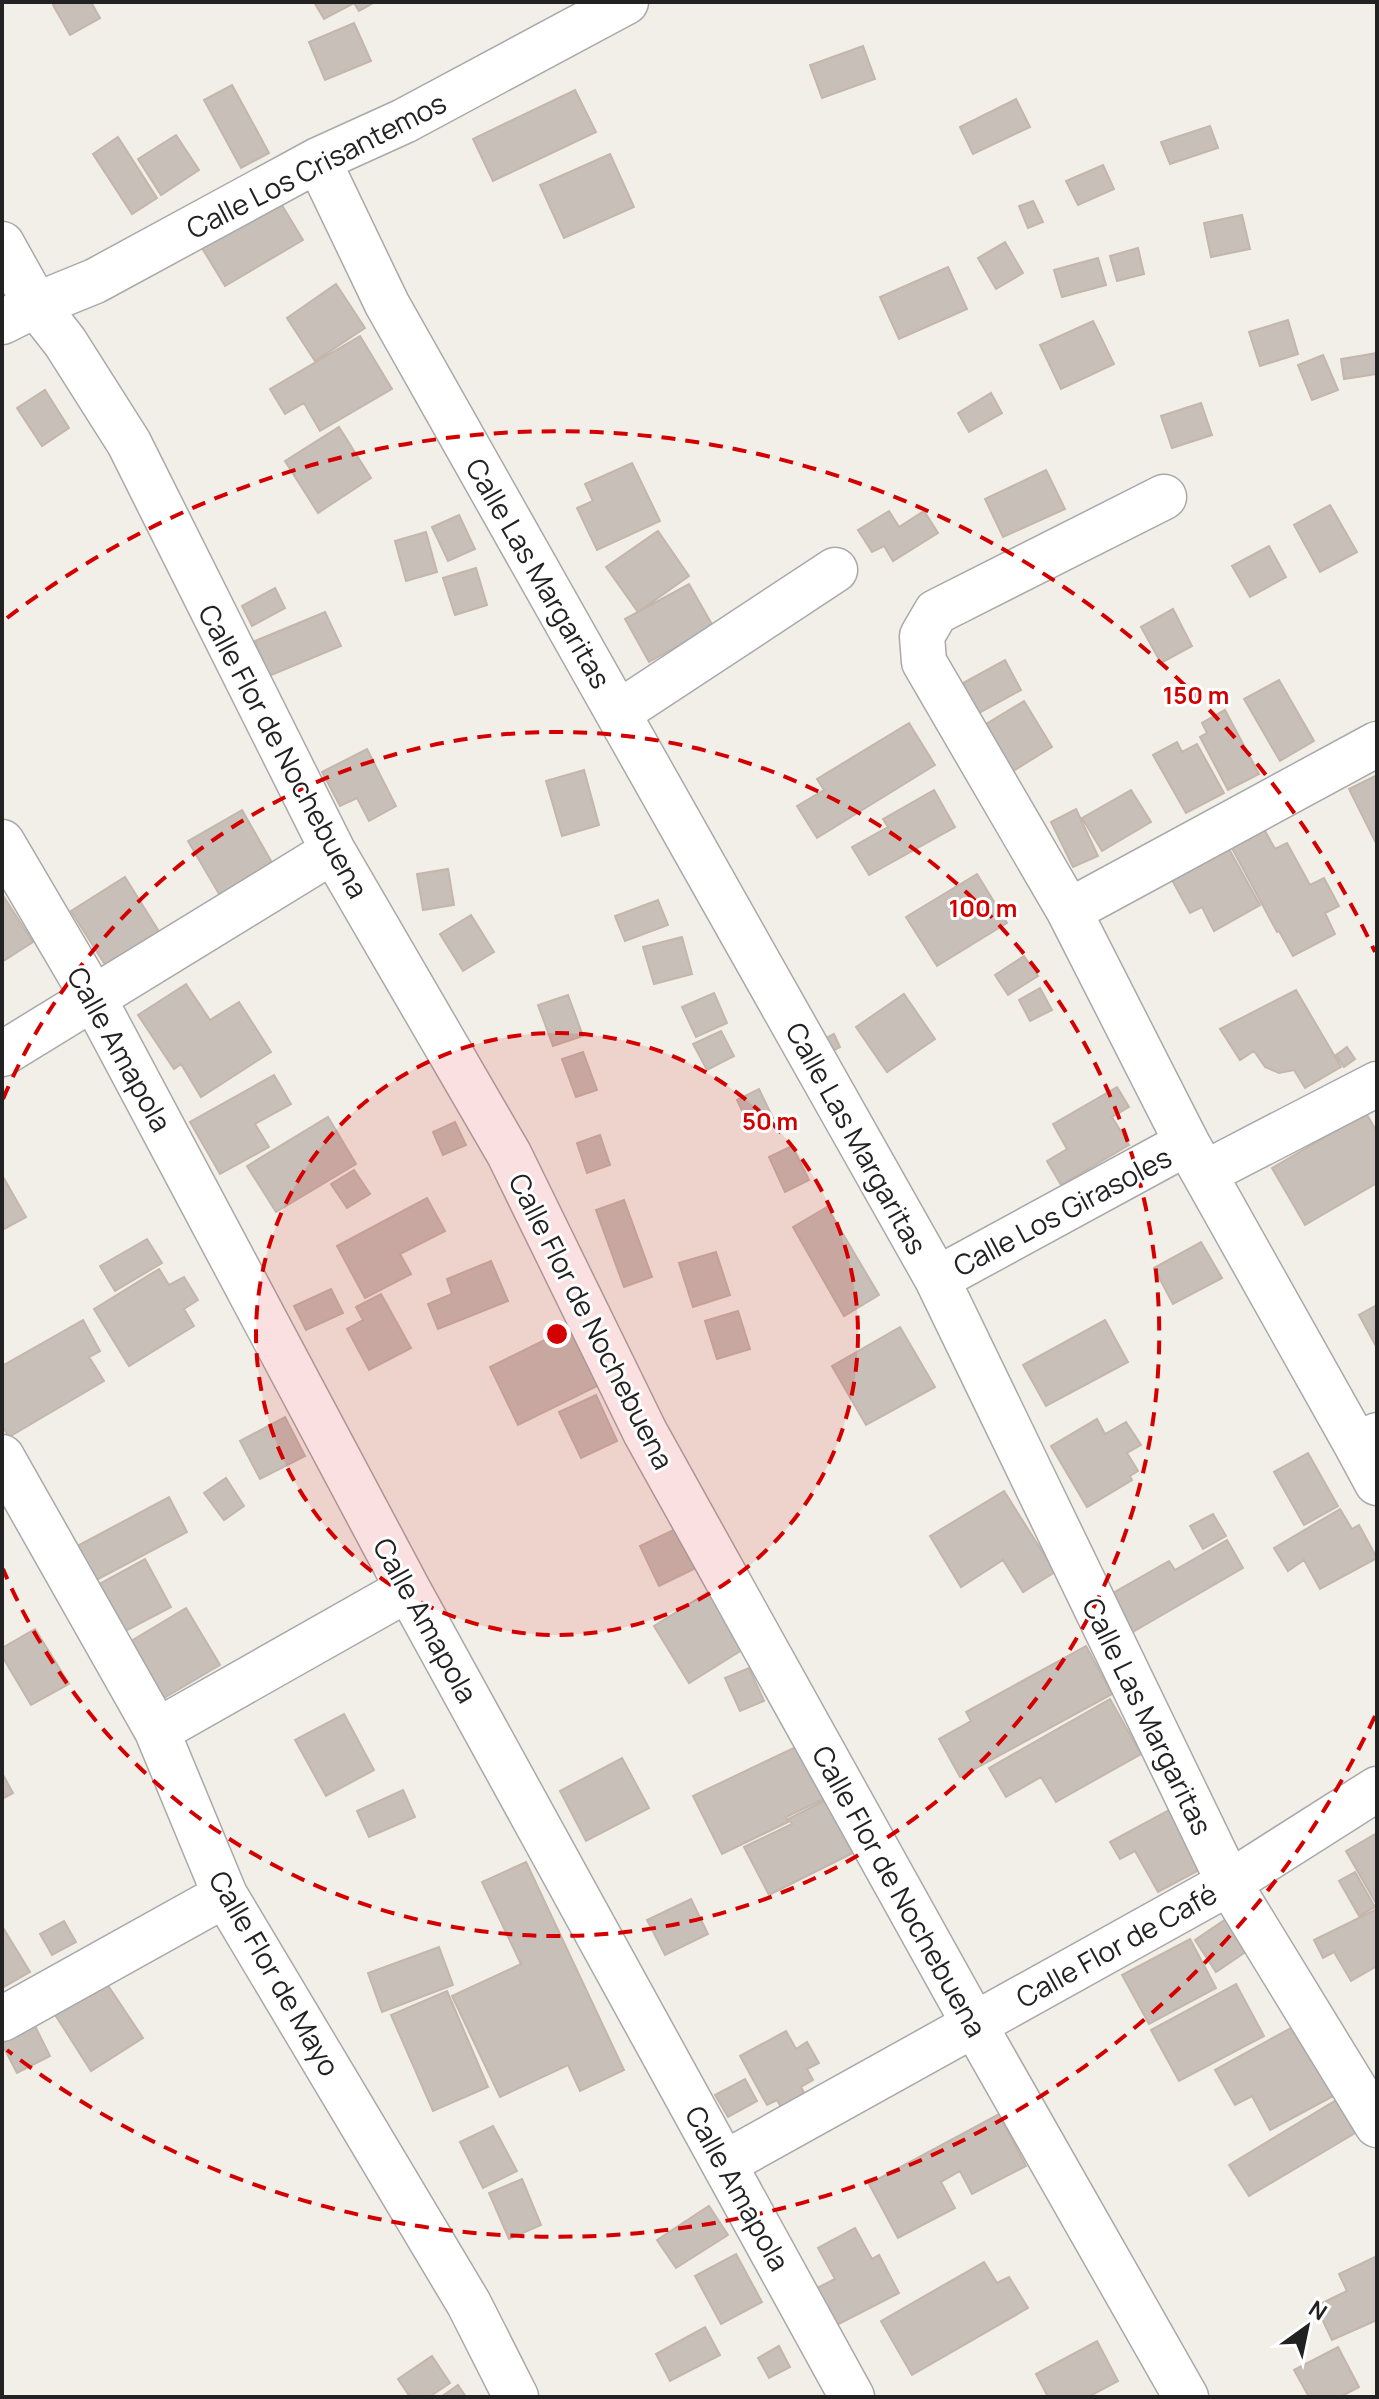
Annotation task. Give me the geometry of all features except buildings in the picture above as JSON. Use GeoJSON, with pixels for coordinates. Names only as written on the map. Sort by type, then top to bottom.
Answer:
{"type":"FeatureCollection","features":[{"type":"Feature","properties":{"kind":"street","name":"Calle Los Crisantemos"},"geometry":{"type":"LineString","coordinates":[[19,313],[95,281],[318,160],[404,121],[570,16],[626,2]]}},
{"type":"Feature","properties":{"kind":"street","name":"Calle Las Margaritas"},"geometry":{"type":"LineString","coordinates":[[318,160],[387,304],[937,1279],[1229,1883],[1377,2125]]}},
{"type":"Feature","properties":{"kind":"street","name":"Calle Flor de Nochebuena"},"geometry":{"type":"LineString","coordinates":[[2,244],[19,313],[65,342],[129,443],[333,851],[509,1154],[645,1432],[974,2024],[1186,2397]]}},
{"type":"Feature","properties":{"kind":"street"},"geometry":{"type":"LineString","coordinates":[[1164,497],[936,612],[922,636],[924,662],[1069,911],[1196,1158],[1370,1455]]}},
{"type":"Feature","properties":{"kind":"street"},"geometry":{"type":"LineString","coordinates":[[618,713],[835,570]]}},
{"type":"Feature","properties":{"kind":"street"},"geometry":{"type":"LineString","coordinates":[[1069,911],[1377,744]]}},
{"type":"Feature","properties":{"kind":"street","name":"Calle Amapola"},"geometry":{"type":"LineString","coordinates":[[2,842],[93,997],[408,1589],[852,2397]]}},
{"type":"Feature","properties":{"kind":"street"},"geometry":{"type":"LineString","coordinates":[[2,1054],[333,851]]}},
{"type":"Feature","properties":{"kind":"street","name":"Calle Los Girasoles"},"geometry":{"type":"LineString","coordinates":[[937,1279],[1196,1158],[1377,1084]]}},
{"type":"Feature","properties":{"kind":"street","name":"Calle Flor de Mayo"},"geometry":{"type":"LineString","coordinates":[[2,1457],[157,1731],[225,1895],[469,2304],[516,2397]]}},
{"type":"Feature","properties":{"kind":"street"},"geometry":{"type":"LineString","coordinates":[[157,1731],[408,1589]]}},
{"type":"Feature","properties":{"kind":"street","name":"Calle Flor de Café"},"geometry":{"type":"LineString","coordinates":[[725,2163],[1229,1883],[1377,1789]]}},
{"type":"Feature","properties":{"kind":"street"},"geometry":{"type":"LineString","coordinates":[[2,2019],[225,1895]]}}]}
